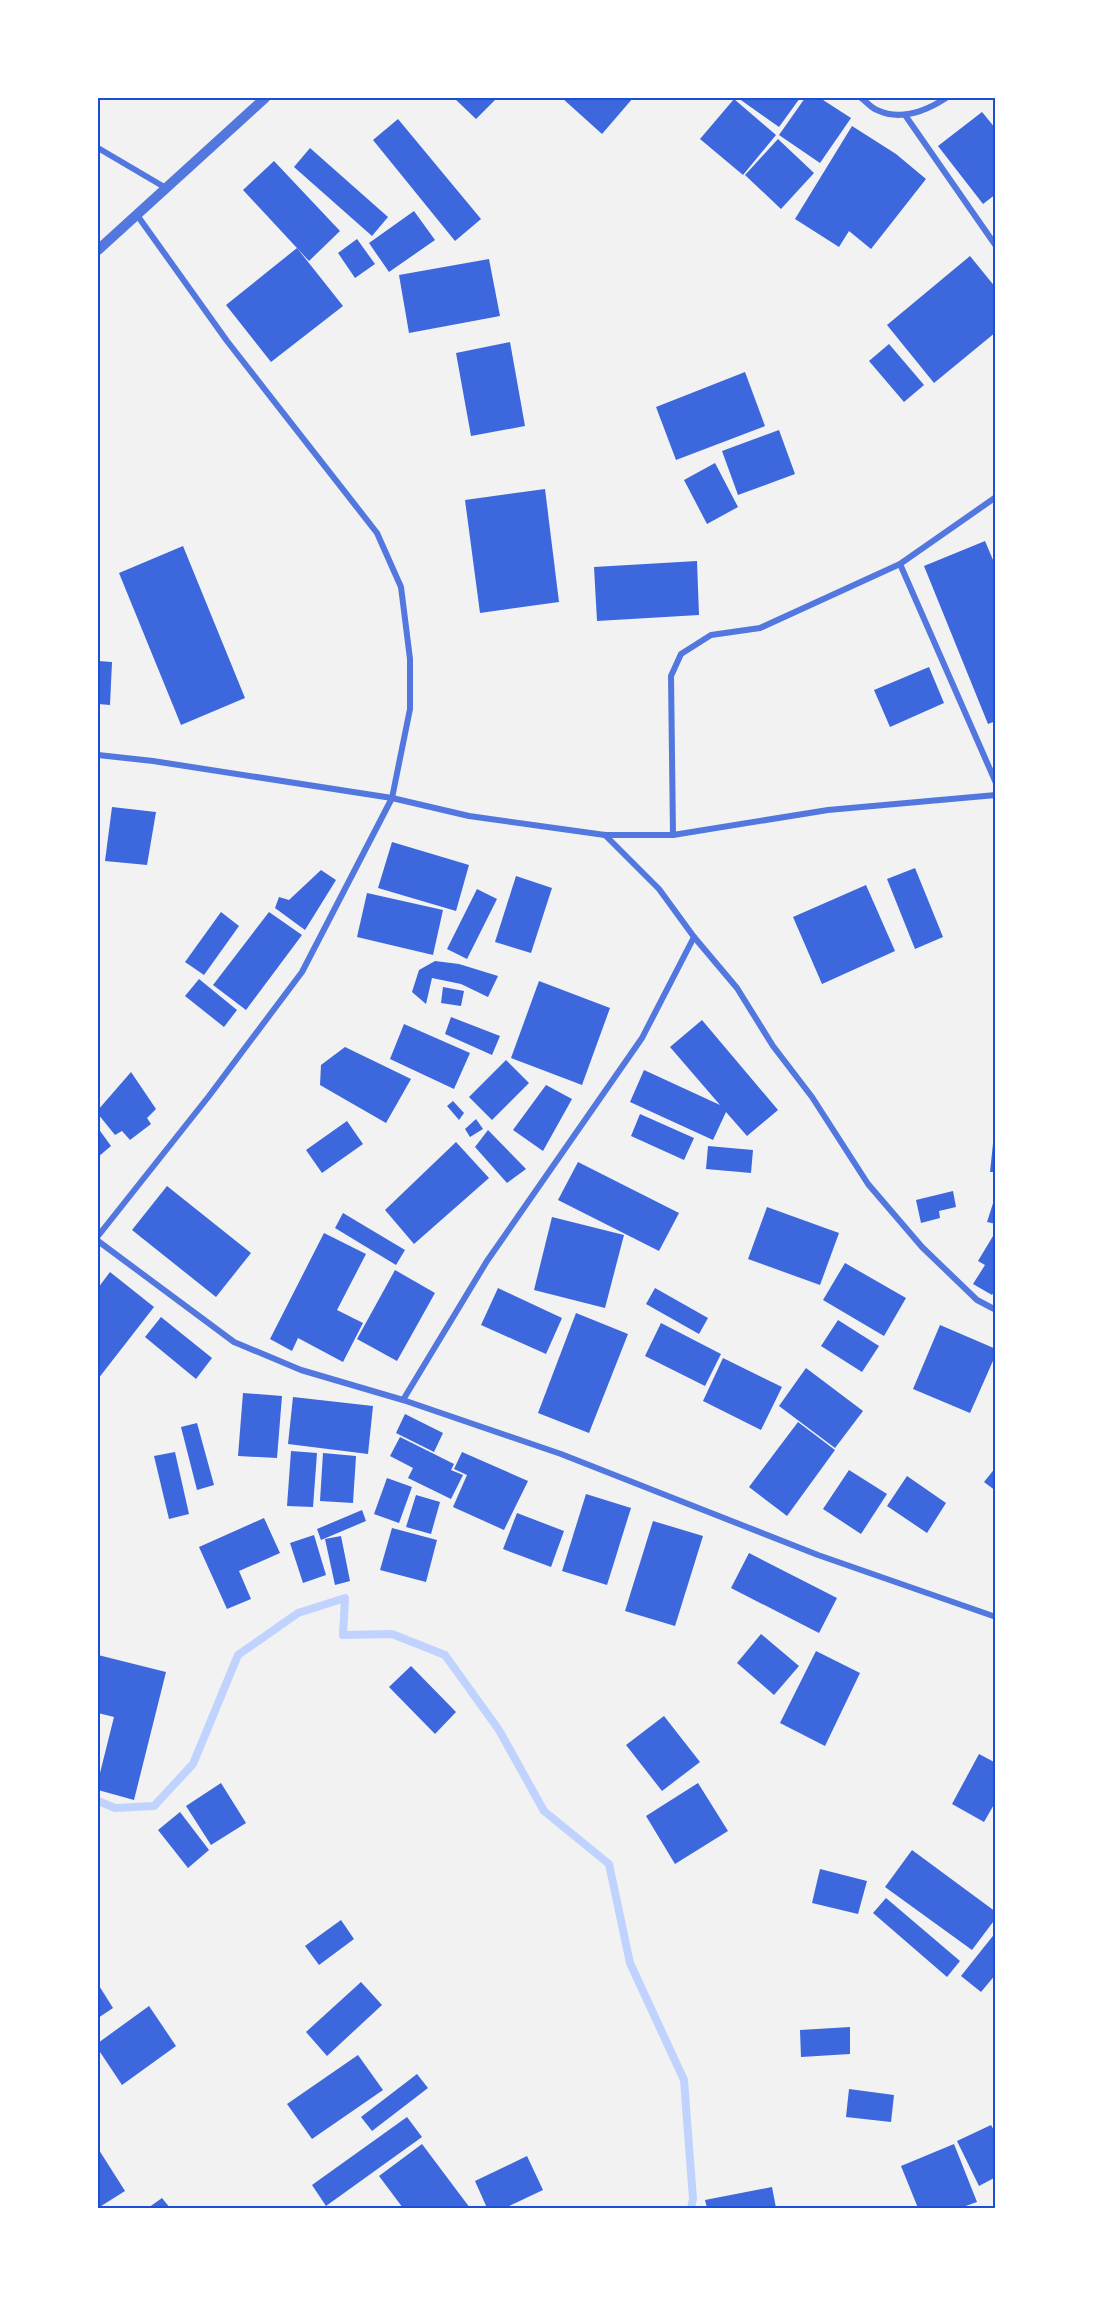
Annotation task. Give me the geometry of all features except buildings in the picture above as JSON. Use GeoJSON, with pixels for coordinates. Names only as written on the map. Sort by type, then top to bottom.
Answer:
{"type":"FeatureCollection","features":[{"type":"Feature","properties":{"kind":"street"},"geometry":{"type":"LineString","coordinates":[[98,250],[265,98]]}},
{"type":"Feature","properties":{"kind":"street"},"geometry":{"type":"LineString","coordinates":[[861,98],[877,110],[905,115],[931,107],[946,98]]}},
{"type":"Feature","properties":{"kind":"street"},"geometry":{"type":"LineString","coordinates":[[905,115],[996,246]]}},
{"type":"Feature","properties":{"kind":"street"},"geometry":{"type":"LineString","coordinates":[[98,148],[166,189]]}},
{"type":"Feature","properties":{"kind":"street"},"geometry":{"type":"LineString","coordinates":[[98,1236],[209,1096],[302,972],[392,798],[410,709],[411,659],[401,587],[377,533],[227,341],[137,215]]}},
{"type":"Feature","properties":{"kind":"street"},"geometry":{"type":"LineString","coordinates":[[672,835],[671,676],[681,654],[711,635],[760,628],[900,564],[996,497]]}},
{"type":"Feature","properties":{"kind":"street"},"geometry":{"type":"LineString","coordinates":[[900,564],[996,783]]}},
{"type":"Feature","properties":{"kind":"street"},"geometry":{"type":"LineString","coordinates":[[98,755],[153,761],[392,798],[469,816],[605,836],[672,835],[828,810],[996,795]]}},
{"type":"Feature","properties":{"kind":"street"},"geometry":{"type":"LineString","coordinates":[[605,836],[659,889],[694,937],[737,988],[773,1046],[812,1097],[868,1184],[922,1247],[977,1300],[996,1310]]}},
{"type":"Feature","properties":{"kind":"street"},"geometry":{"type":"LineString","coordinates":[[403,1400],[487,1261],[642,1038],[694,937]]}},
{"type":"Feature","properties":{"kind":"street"},"geometry":{"type":"LineString","coordinates":[[98,1241],[234,1342],[301,1370],[403,1400],[561,1454],[818,1555],[996,1617]]}},
{"type":"Feature","properties":{"kind":"waterway"},"geometry":{"type":"LineString","coordinates":[[98,1801],[115,1808],[154,1806],[193,1764],[238,1655],[298,1613],[345,1598],[343,1635],[392,1634],[445,1655],[499,1730],[544,1811],[609,1864],[630,1963],[684,2080],[693,2199],[691,2208]]}}]}
